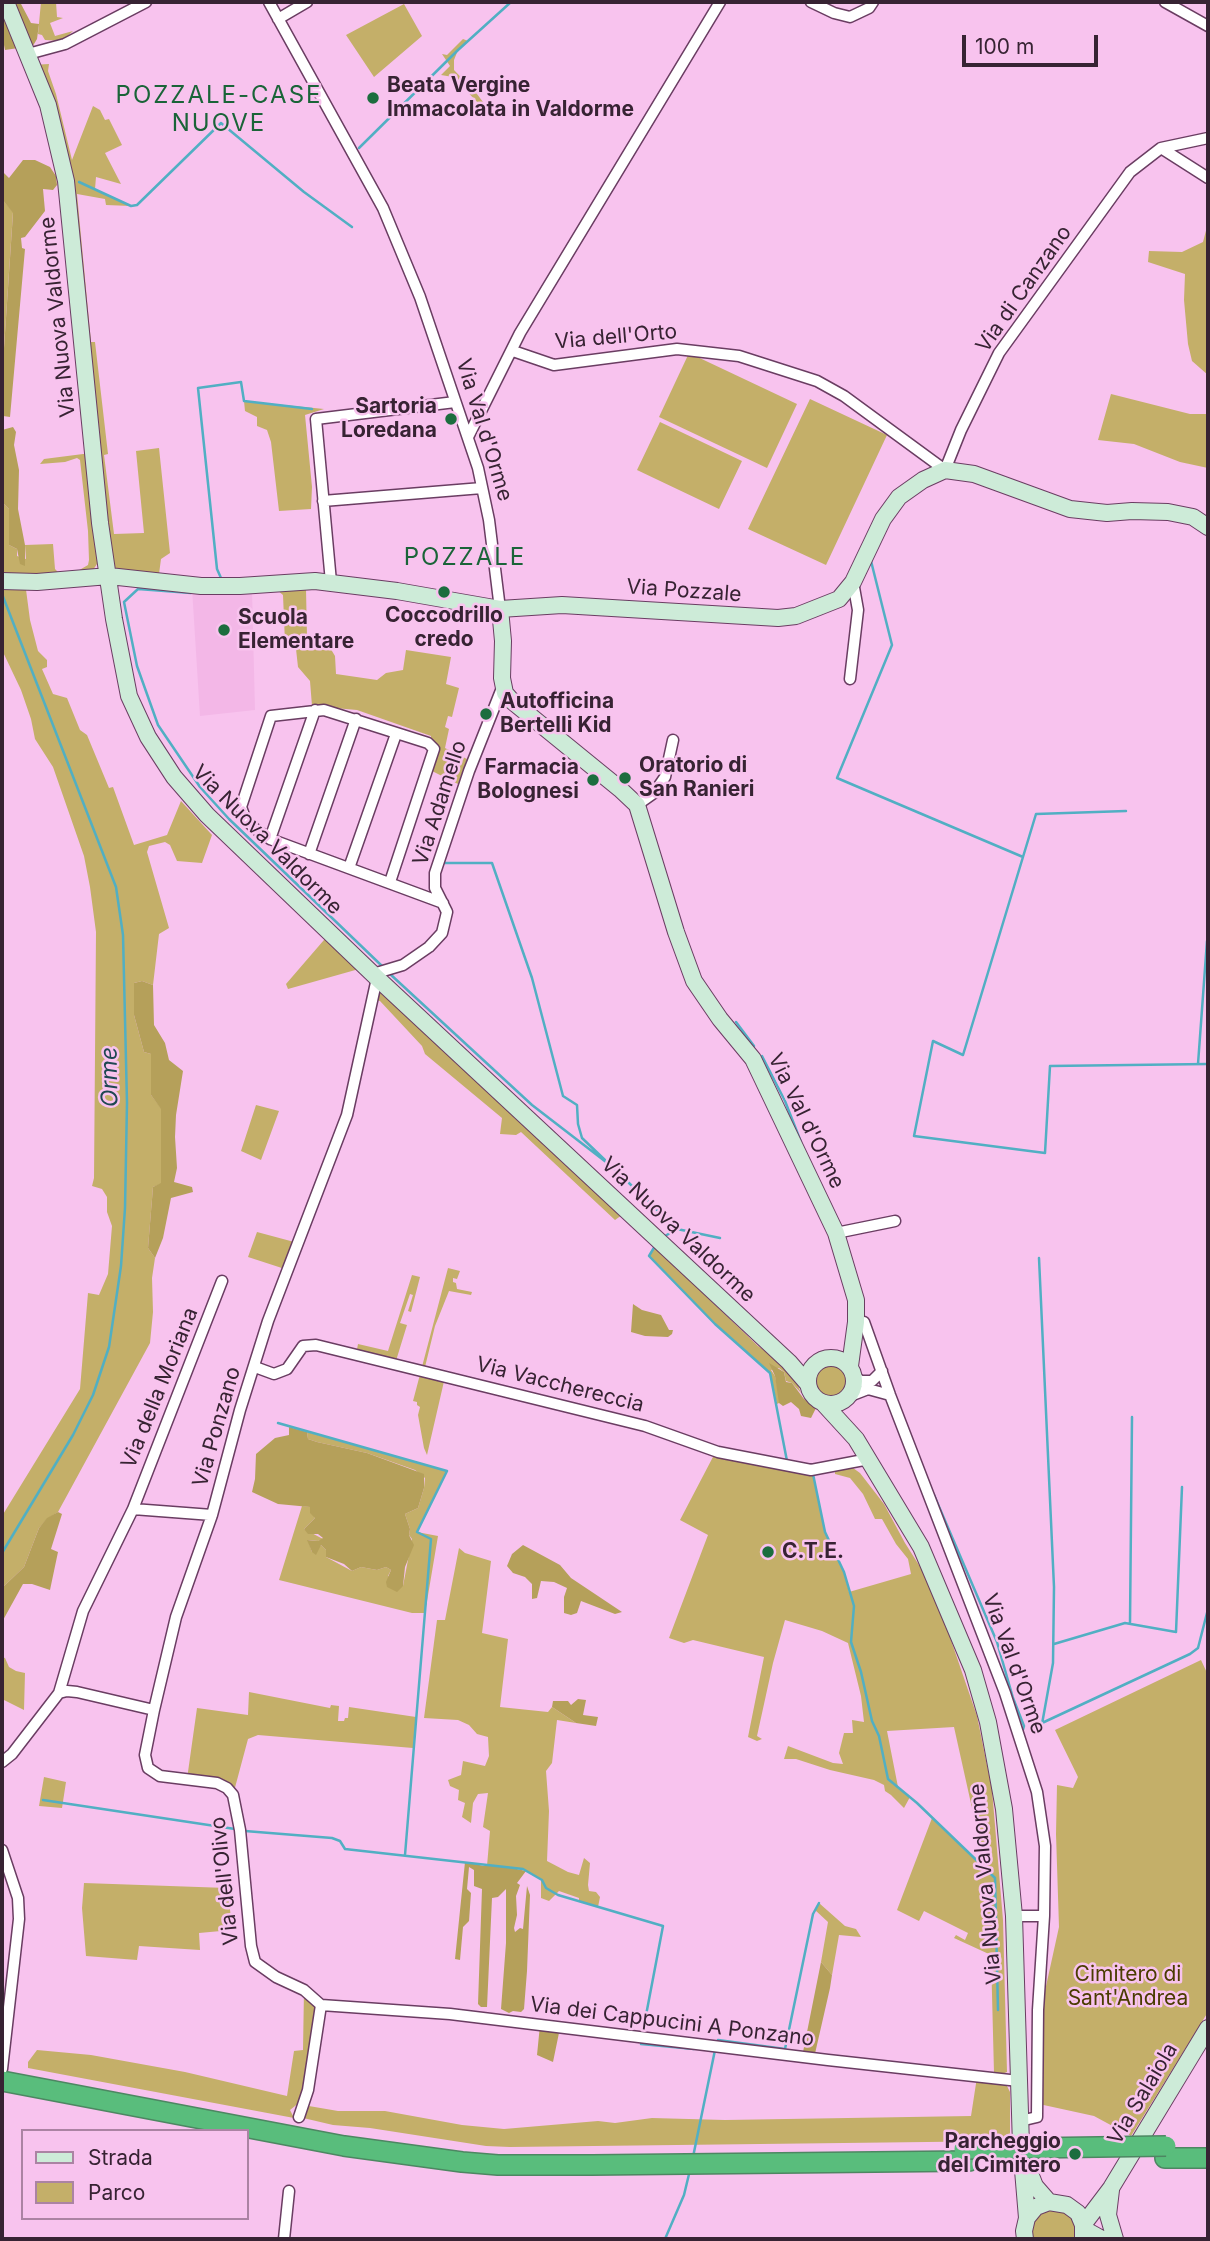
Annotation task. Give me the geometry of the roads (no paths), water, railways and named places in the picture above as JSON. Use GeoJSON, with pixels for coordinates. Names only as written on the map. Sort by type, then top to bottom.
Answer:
{"type":"FeatureCollection","features":[{"type":"Feature","properties":{"kind":"highway"},"geometry":{"type":"LineString","coordinates":[[2,2069],[32,2081]]}},
{"type":"Feature","properties":{"kind":"highway"},"geometry":{"type":"LineString","coordinates":[[2,2081],[32,2081],[347,2134],[461,2150],[967,2155],[1165,2152],[1208,2146]]}},
{"type":"Feature","properties":{"kind":"highway"},"geometry":{"type":"LineString","coordinates":[[1165,2152],[1208,2158]]}},
{"type":"Feature","properties":{"kind":"main road","name":"Via Nuova Valdorme"},"geometry":{"type":"LineString","coordinates":[[6,2],[48,105],[66,181],[100,523],[116,631],[130,696],[148,737],[174,777],[207,815],[375,976],[762,1337],[808,1384],[813,1395],[856,1439],[921,1547],[973,1670],[988,1722],[1004,1809],[1014,1916],[1021,2146],[1027,2218],[1025,2239]]}},
{"type":"Feature","properties":{"kind":"main road"},"geometry":{"type":"LineString","coordinates":[[853,582],[883,519],[899,497],[923,480],[945,470],[974,474],[1070,509],[1097,513],[1168,512],[1193,517],[1208,527]]}},
{"type":"Feature","properties":{"kind":"main road","name":"Via Pozzale"},"geometry":{"type":"LineString","coordinates":[[10,582],[108,576],[201,586],[253,586],[310,581],[500,609],[562,605],[778,618],[796,615],[833,602],[839,599],[853,582]]}},
{"type":"Feature","properties":{"kind":"main road","name":"Via Val d'Orme"},"geometry":{"type":"LineString","coordinates":[[500,609],[503,640],[502,688]]}},
{"type":"Feature","properties":{"kind":"main road"},"geometry":{"type":"LineString","coordinates":[[502,688],[512,701],[638,805]]}},
{"type":"Feature","properties":{"kind":"main road","name":"Via Val d'Orme"},"geometry":{"type":"LineString","coordinates":[[638,805],[694,981],[720,1019],[753,1059],[836,1233],[860,1322],[852,1371]]}},
{"type":"Feature","properties":{"kind":"main road"},"geometry":{"type":"LineString","coordinates":[[808,1384],[810,1372],[845,1341],[860,1322]]}},
{"type":"Feature","properties":{"kind":"main road","name":"Via Nuova Valdorme"},"geometry":{"type":"LineString","coordinates":[[762,1337],[785,1352],[799,1356],[836,1358],[852,1371],[853,1390],[848,1397],[848,1417],[856,1439]]}},
{"type":"Feature","properties":{"kind":"main road"},"geometry":{"type":"LineString","coordinates":[[823,1403],[836,1404],[848,1397]]}},
{"type":"Feature","properties":{"kind":"main road","name":"Via Salaiola"},"geometry":{"type":"LineString","coordinates":[[1083,2231],[1090,2213],[1113,2185],[1208,2028]]}},
{"type":"Feature","properties":{"kind":"main road","name":"Via Nuova Valdorme"},"geometry":{"type":"LineString","coordinates":[[1021,2146],[1035,2186],[1049,2202]]}},
{"type":"Feature","properties":{"kind":"main road"},"geometry":{"type":"LineString","coordinates":[[1113,2185],[1108,2215],[1115,2239]]}},
{"type":"Feature","properties":{"kind":"main road","name":"Via Salaiola"},"geometry":{"type":"LineString","coordinates":[[1067,2205],[1082,2205],[1095,2200],[1113,2185]]}},
{"type":"Feature","properties":{"kind":"main road"},"geometry":{"type":"LineString","coordinates":[[1027,2218],[1036,2207],[1049,2202],[1067,2205],[1077,2213],[1083,2231],[1102,2239]]}},
{"type":"Feature","properties":{"kind":"street"},"geometry":{"type":"LineString","coordinates":[[28,54],[65,44],[146,2]]}},
{"type":"Feature","properties":{"kind":"street","name":"Via Val d'Orme"},"geometry":{"type":"LineString","coordinates":[[269,2],[383,208],[420,297],[468,437],[482,488],[489,520],[500,609]]}},
{"type":"Feature","properties":{"kind":"street"},"geometry":{"type":"LineString","coordinates":[[278,19],[307,2]]}},
{"type":"Feature","properties":{"kind":"street"},"geometry":{"type":"LineString","coordinates":[[468,437],[520,333],[720,2]]}},
{"type":"Feature","properties":{"kind":"street"},"geometry":{"type":"LineString","coordinates":[[811,2],[850,17],[869,8],[873,2]]}},
{"type":"Feature","properties":{"kind":"street"},"geometry":{"type":"LineString","coordinates":[[1165,2],[1208,26]]}},
{"type":"Feature","properties":{"kind":"street","name":"Via di Canzano"},"geometry":{"type":"LineString","coordinates":[[945,470],[961,430],[999,353],[1130,172],[1161,148],[1208,138]]}},
{"type":"Feature","properties":{"kind":"street"},"geometry":{"type":"LineString","coordinates":[[1161,148],[1208,178]]}},
{"type":"Feature","properties":{"kind":"street","name":"Via dell'Orto"},"geometry":{"type":"LineString","coordinates":[[513,351],[554,365],[677,349],[739,356],[817,381],[844,396],[945,470]]}},
{"type":"Feature","properties":{"kind":"street"},"geometry":{"type":"LineString","coordinates":[[331,582],[316,419],[455,402]]}},
{"type":"Feature","properties":{"kind":"street"},"geometry":{"type":"LineString","coordinates":[[323,501],[482,488]]}},
{"type":"Feature","properties":{"kind":"street"},"geometry":{"type":"LineString","coordinates":[[850,679],[858,610],[853,582]]}},
{"type":"Feature","properties":{"kind":"street","name":"Via Adamello"},"geometry":{"type":"LineString","coordinates":[[445,907],[435,888],[435,873],[469,771],[502,688]]}},
{"type":"Feature","properties":{"kind":"street"},"geometry":{"type":"LineString","coordinates":[[375,976],[403,965],[429,947],[442,933],[445,907],[390,882],[270,839],[254,828],[245,818],[241,807],[271,716],[315,710],[356,719],[428,743],[434,750],[390,882]]}},
{"type":"Feature","properties":{"kind":"street"},"geometry":{"type":"LineString","coordinates":[[270,839],[315,710]]}},
{"type":"Feature","properties":{"kind":"street"},"geometry":{"type":"LineString","coordinates":[[309,854],[356,719]]}},
{"type":"Feature","properties":{"kind":"street"},"geometry":{"type":"LineString","coordinates":[[349,868],[396,734]]}},
{"type":"Feature","properties":{"kind":"street"},"geometry":{"type":"LineString","coordinates":[[638,805],[653,793],[665,777],[673,740]]}},
{"type":"Feature","properties":{"kind":"street","name":"Via Ponzano"},"geometry":{"type":"LineString","coordinates":[[154,1710],[177,1617],[212,1515],[240,1410],[268,1321],[347,1115],[375,976]]}},
{"type":"Feature","properties":{"kind":"street"},"geometry":{"type":"LineString","coordinates":[[836,1233],[895,1222]]}},
{"type":"Feature","properties":{"kind":"street","name":"Via della Moriana"},"geometry":{"type":"LineString","coordinates":[[59,1693],[83,1611],[133,1509],[222,1281]]}},
{"type":"Feature","properties":{"kind":"street","name":"Via Val d'Orme"},"geometry":{"type":"LineString","coordinates":[[860,1322],[882,1371],[1004,1693],[1037,1792],[1045,1846],[1038,2010],[1037,2117],[1020,2121]]}},
{"type":"Feature","properties":{"kind":"street","name":"Via Vacchereccia"},"geometry":{"type":"LineString","coordinates":[[255,1367],[274,1374],[287,1369],[303,1346],[316,1345],[645,1426],[718,1452],[811,1470],[869,1459]]}},
{"type":"Feature","properties":{"kind":"street"},"geometry":{"type":"LineString","coordinates":[[852,1371],[861,1381],[872,1381],[882,1371]]}},
{"type":"Feature","properties":{"kind":"street"},"geometry":{"type":"LineString","coordinates":[[848,1397],[868,1388],[890,1395]]}},
{"type":"Feature","properties":{"kind":"street"},"geometry":{"type":"LineString","coordinates":[[133,1509],[212,1515]]}},
{"type":"Feature","properties":{"kind":"street"},"geometry":{"type":"LineString","coordinates":[[2,1762],[12,1754],[59,1693],[77,1692],[154,1710]]}},
{"type":"Feature","properties":{"kind":"street","name":"Via dell'Olivo"},"geometry":{"type":"LineString","coordinates":[[154,1710],[145,1755],[148,1768],[160,1776],[217,1783],[233,1795],[240,1830],[251,1946],[256,1962],[276,1977],[304,1990],[321,2006]]}},
{"type":"Feature","properties":{"kind":"street"},"geometry":{"type":"LineString","coordinates":[[2,1850],[18,1898],[19,1919],[2,2069]]}},
{"type":"Feature","properties":{"kind":"street"},"geometry":{"type":"LineString","coordinates":[[1014,1916],[1044,1916]]}},
{"type":"Feature","properties":{"kind":"street"},"geometry":{"type":"LineString","coordinates":[[299,2117],[308,2090],[321,2006]]}},
{"type":"Feature","properties":{"kind":"street","name":"Via dei Cappucini A Ponzano"},"geometry":{"type":"LineString","coordinates":[[321,2006],[450,2014],[1019,2081]]}},
{"type":"Feature","properties":{"kind":"street"},"geometry":{"type":"LineString","coordinates":[[284,2239],[289,2191]]}},
{"type":"Feature","properties":{"kind":"waterway"},"geometry":{"type":"LineString","coordinates":[[359,148],[511,2]]}},
{"type":"Feature","properties":{"kind":"waterway"},"geometry":{"type":"LineString","coordinates":[[79,182],[131,206],[137,205],[221,123],[304,192],[352,227]]}},
{"type":"Feature","properties":{"kind":"waterway"},"geometry":{"type":"LineString","coordinates":[[221,578],[217,569],[198,388],[241,382],[244,401],[312,409]]}},
{"type":"Feature","properties":{"kind":"waterway"},"geometry":{"type":"LineString","coordinates":[[871,561],[892,645],[837,778],[1023,857]]}},
{"type":"Feature","properties":{"kind":"waterway"},"geometry":{"type":"LineString","coordinates":[[191,593],[138,589],[124,602],[137,666],[158,725],[200,787],[229,819],[382,966]]}},
{"type":"Feature","properties":{"kind":"waterway","name":"Orme"},"geometry":{"type":"LineString","coordinates":[[2,594],[116,887],[123,935],[127,1103],[121,1266],[109,1347],[93,1395],[73,1435],[2,1553]]}},
{"type":"Feature","properties":{"kind":"waterway"},"geometry":{"type":"LineString","coordinates":[[1126,811],[1036,814],[963,1055],[933,1041],[914,1136],[1045,1153],[1050,1066],[1208,1064]]}},
{"type":"Feature","properties":{"kind":"waterway"},"geometry":{"type":"LineString","coordinates":[[445,863],[492,863],[532,978],[563,1096],[577,1105],[582,1138],[677,1229],[720,1238]]}},
{"type":"Feature","properties":{"kind":"waterway"},"geometry":{"type":"LineString","coordinates":[[1198,1064],[1207,941]]}},
{"type":"Feature","properties":{"kind":"waterway"},"geometry":{"type":"LineString","coordinates":[[390,974],[532,1105],[606,1162]]}},
{"type":"Feature","properties":{"kind":"waterway"},"geometry":{"type":"LineString","coordinates":[[736,1022],[754,1046]]}},
{"type":"Feature","properties":{"kind":"waterway"},"geometry":{"type":"LineString","coordinates":[[762,1056],[785,1101],[801,1142]]}},
{"type":"Feature","properties":{"kind":"waterway"},"geometry":{"type":"LineString","coordinates":[[665,1236],[677,1229]]}},
{"type":"Feature","properties":{"kind":"waterway"},"geometry":{"type":"LineString","coordinates":[[655,1246],[649,1256],[715,1324],[770,1373],[787,1461]]}},
{"type":"Feature","properties":{"kind":"waterway"},"geometry":{"type":"LineString","coordinates":[[1039,1258],[1054,1587],[1053,1663],[1042,1724]]}},
{"type":"Feature","properties":{"kind":"waterway"},"geometry":{"type":"LineString","coordinates":[[1130,1623],[1132,1417]]}},
{"type":"Feature","properties":{"kind":"waterway"},"geometry":{"type":"LineString","coordinates":[[278,1423],[447,1471],[417,1532],[431,1539],[405,1855]]}},
{"type":"Feature","properties":{"kind":"waterway"},"geometry":{"type":"LineString","coordinates":[[813,1474],[825,1532],[844,1572],[854,1606],[851,1642],[872,1721],[879,1736],[888,1779],[995,1878],[998,2010]]}},
{"type":"Feature","properties":{"kind":"waterway"},"geometry":{"type":"LineString","coordinates":[[1054,1644],[1125,1623],[1176,1632],[1182,1487]]}},
{"type":"Feature","properties":{"kind":"waterway"},"geometry":{"type":"LineString","coordinates":[[934,1495],[997,1642],[1024,1726],[1022,1733]]}},
{"type":"Feature","properties":{"kind":"waterway"},"geometry":{"type":"LineString","coordinates":[[1042,1723],[1190,1654],[1198,1648],[1208,1609]]}},
{"type":"Feature","properties":{"kind":"waterway"},"geometry":{"type":"LineString","coordinates":[[43,1800],[235,1829]]}},
{"type":"Feature","properties":{"kind":"waterway"},"geometry":{"type":"LineString","coordinates":[[245,1831],[332,1838],[340,1841],[345,1849],[523,1869],[542,1880],[546,1888],[558,1895],[663,1926],[643,2031]]}},
{"type":"Feature","properties":{"kind":"waterway"},"geometry":{"type":"LineString","coordinates":[[718,2040],[785,2049],[813,1914],[819,1903]]}},
{"type":"Feature","properties":{"kind":"waterway"},"geometry":{"type":"LineString","coordinates":[[641,2044],[694,2049]]}},
{"type":"Feature","properties":{"kind":"waterway"},"geometry":{"type":"LineString","coordinates":[[693,2157],[715,2050]]}},
{"type":"Feature","properties":{"kind":"waterway"},"geometry":{"type":"LineString","coordinates":[[665,2239],[684,2195],[690,2170]]}},
{"type":"Feature","properties":{"kind":"place","name":"Beata Vergine Immacolata in Valdorme"},"geometry":{"type":"Point","coordinates":[373,98]}},
{"type":"Feature","properties":{"kind":"place","name":"Sartoria Loredana"},"geometry":{"type":"Point","coordinates":[451,419]}},
{"type":"Feature","properties":{"kind":"place","name":"Coccodrillo credo"},"geometry":{"type":"Point","coordinates":[444,592]}},
{"type":"Feature","properties":{"kind":"place","name":"Scuola Elementare"},"geometry":{"type":"Point","coordinates":[224,630]}},
{"type":"Feature","properties":{"kind":"place","name":"Autofficina Bertelli Kid"},"geometry":{"type":"Point","coordinates":[486,714]}},
{"type":"Feature","properties":{"kind":"place","name":"Oratorio di San Ranieri"},"geometry":{"type":"Point","coordinates":[625,778]}},
{"type":"Feature","properties":{"kind":"place","name":"Farmacia Bolognesi"},"geometry":{"type":"Point","coordinates":[593,780]}},
{"type":"Feature","properties":{"kind":"place","name":"C.T.E."},"geometry":{"type":"Point","coordinates":[768,1552]}},
{"type":"Feature","properties":{"kind":"place","name":"Parcheggio del Cimitero"},"geometry":{"type":"Point","coordinates":[1075,2154]}},
{"type":"Feature","properties":{"kind":"district","name":"POZZALE-CASE NUOVE"},"geometry":{"type":"Point","coordinates":[219,110]}},
{"type":"Feature","properties":{"kind":"district","name":"POZZALE"},"geometry":{"type":"Point","coordinates":[465,558]}},
{"type":"Feature","properties":{"kind":"park label","name":"Cimitero di Sant'Andrea"},"geometry":{"type":"Point","coordinates":[1128,1987]}}]}
